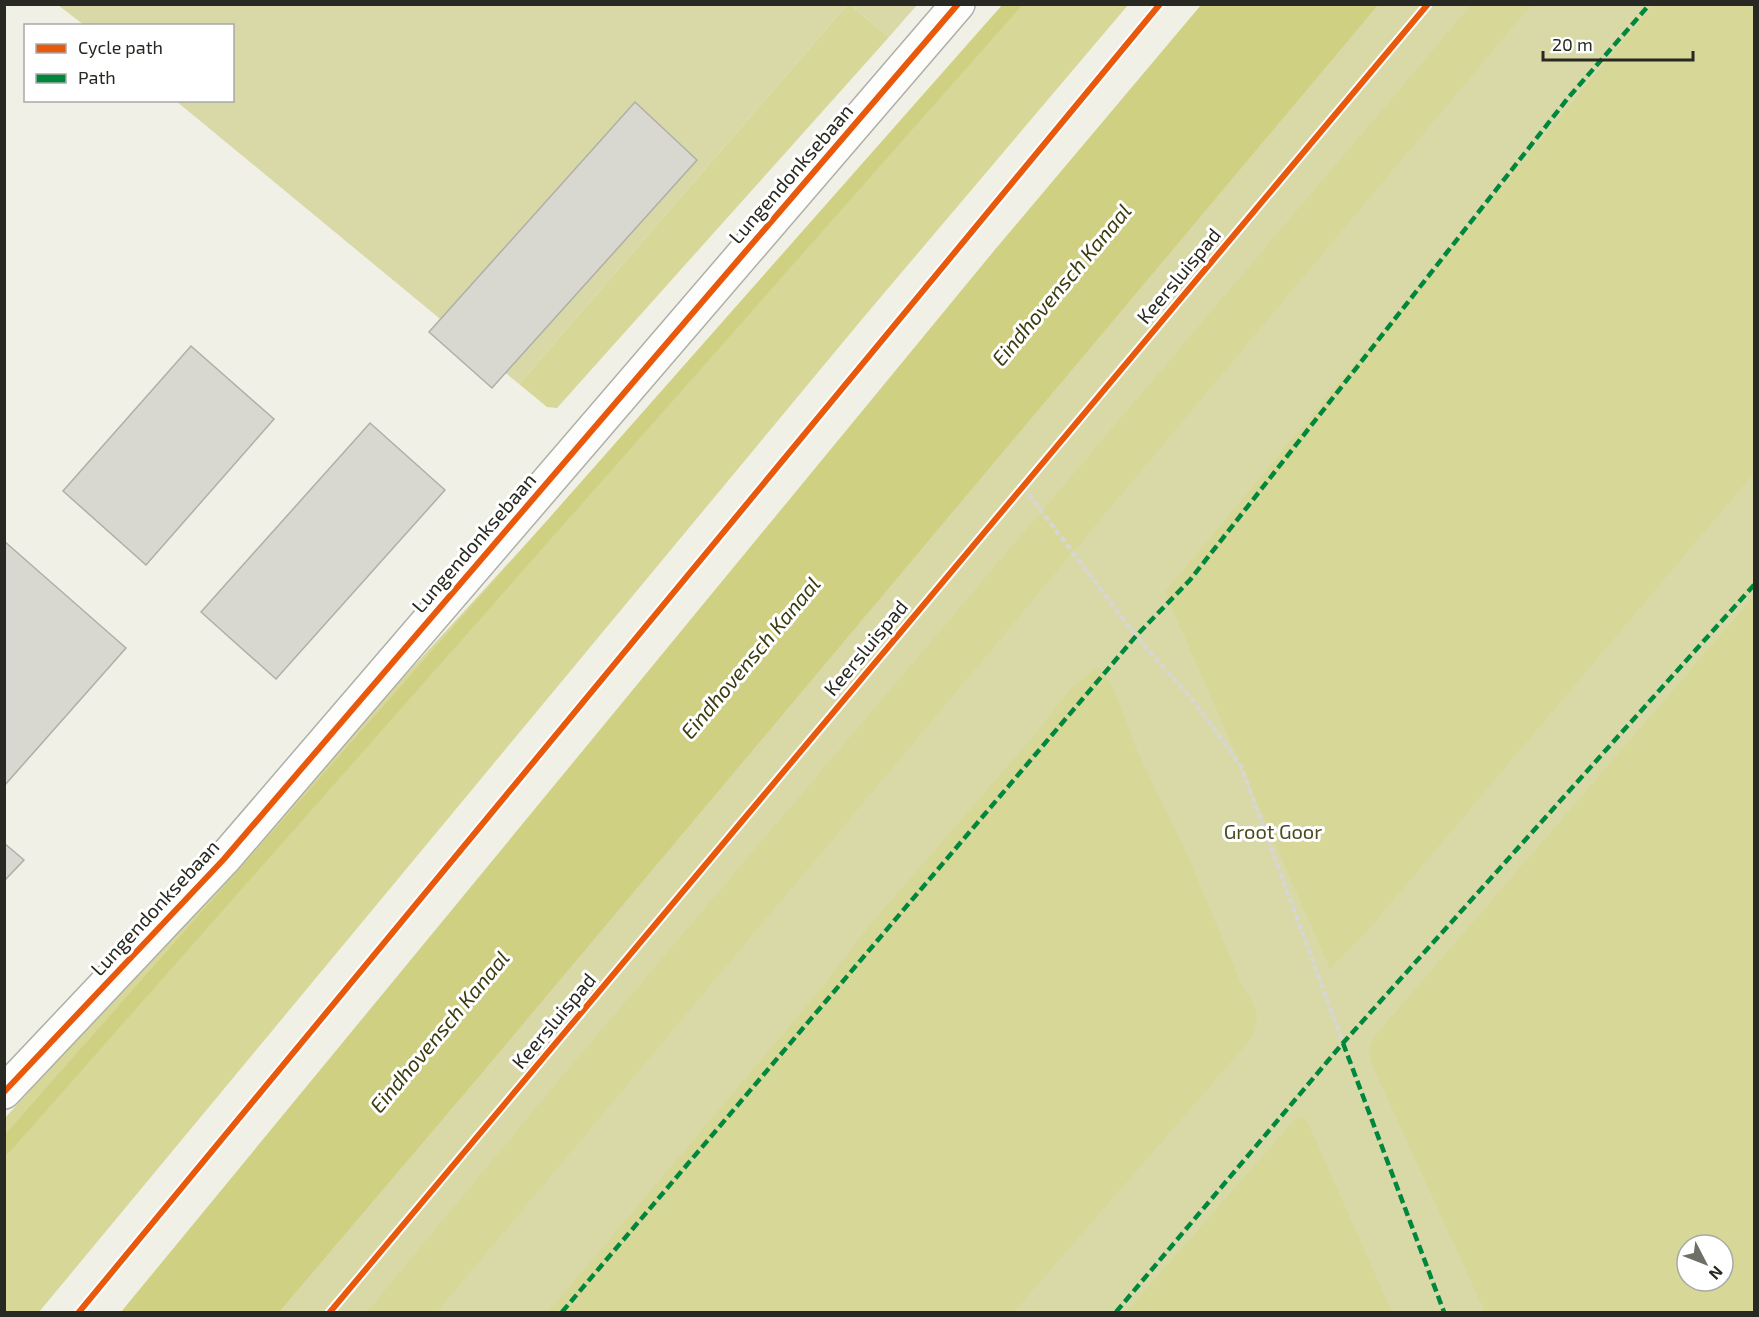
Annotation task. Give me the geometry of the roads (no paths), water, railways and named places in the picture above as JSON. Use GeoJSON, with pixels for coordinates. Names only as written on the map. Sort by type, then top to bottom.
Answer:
{"type":"FeatureCollection","features":[{"type":"Feature","properties":{"kind":"street","name":"Lungendonksebaan"},"geometry":{"type":"LineString","coordinates":[[4,1092],[224,859],[958,4]]}},
{"type":"Feature","properties":{"kind":"water","name":"Eindhovensch Kanaal"},"geometry":{"type":"Polygon","coordinates":[[[1201,5],[1378,5],[279,1312],[121,1312],[993,252],[1201,5]]]}},
{"type":"Feature","properties":{"kind":"waterway"},"geometry":{"type":"LineString","coordinates":[[4,1147],[1013,4]]}},
{"type":"Feature","properties":{"kind":"park label","name":"Groot Goor"},"geometry":{"type":"Point","coordinates":[1273,832]}}]}
